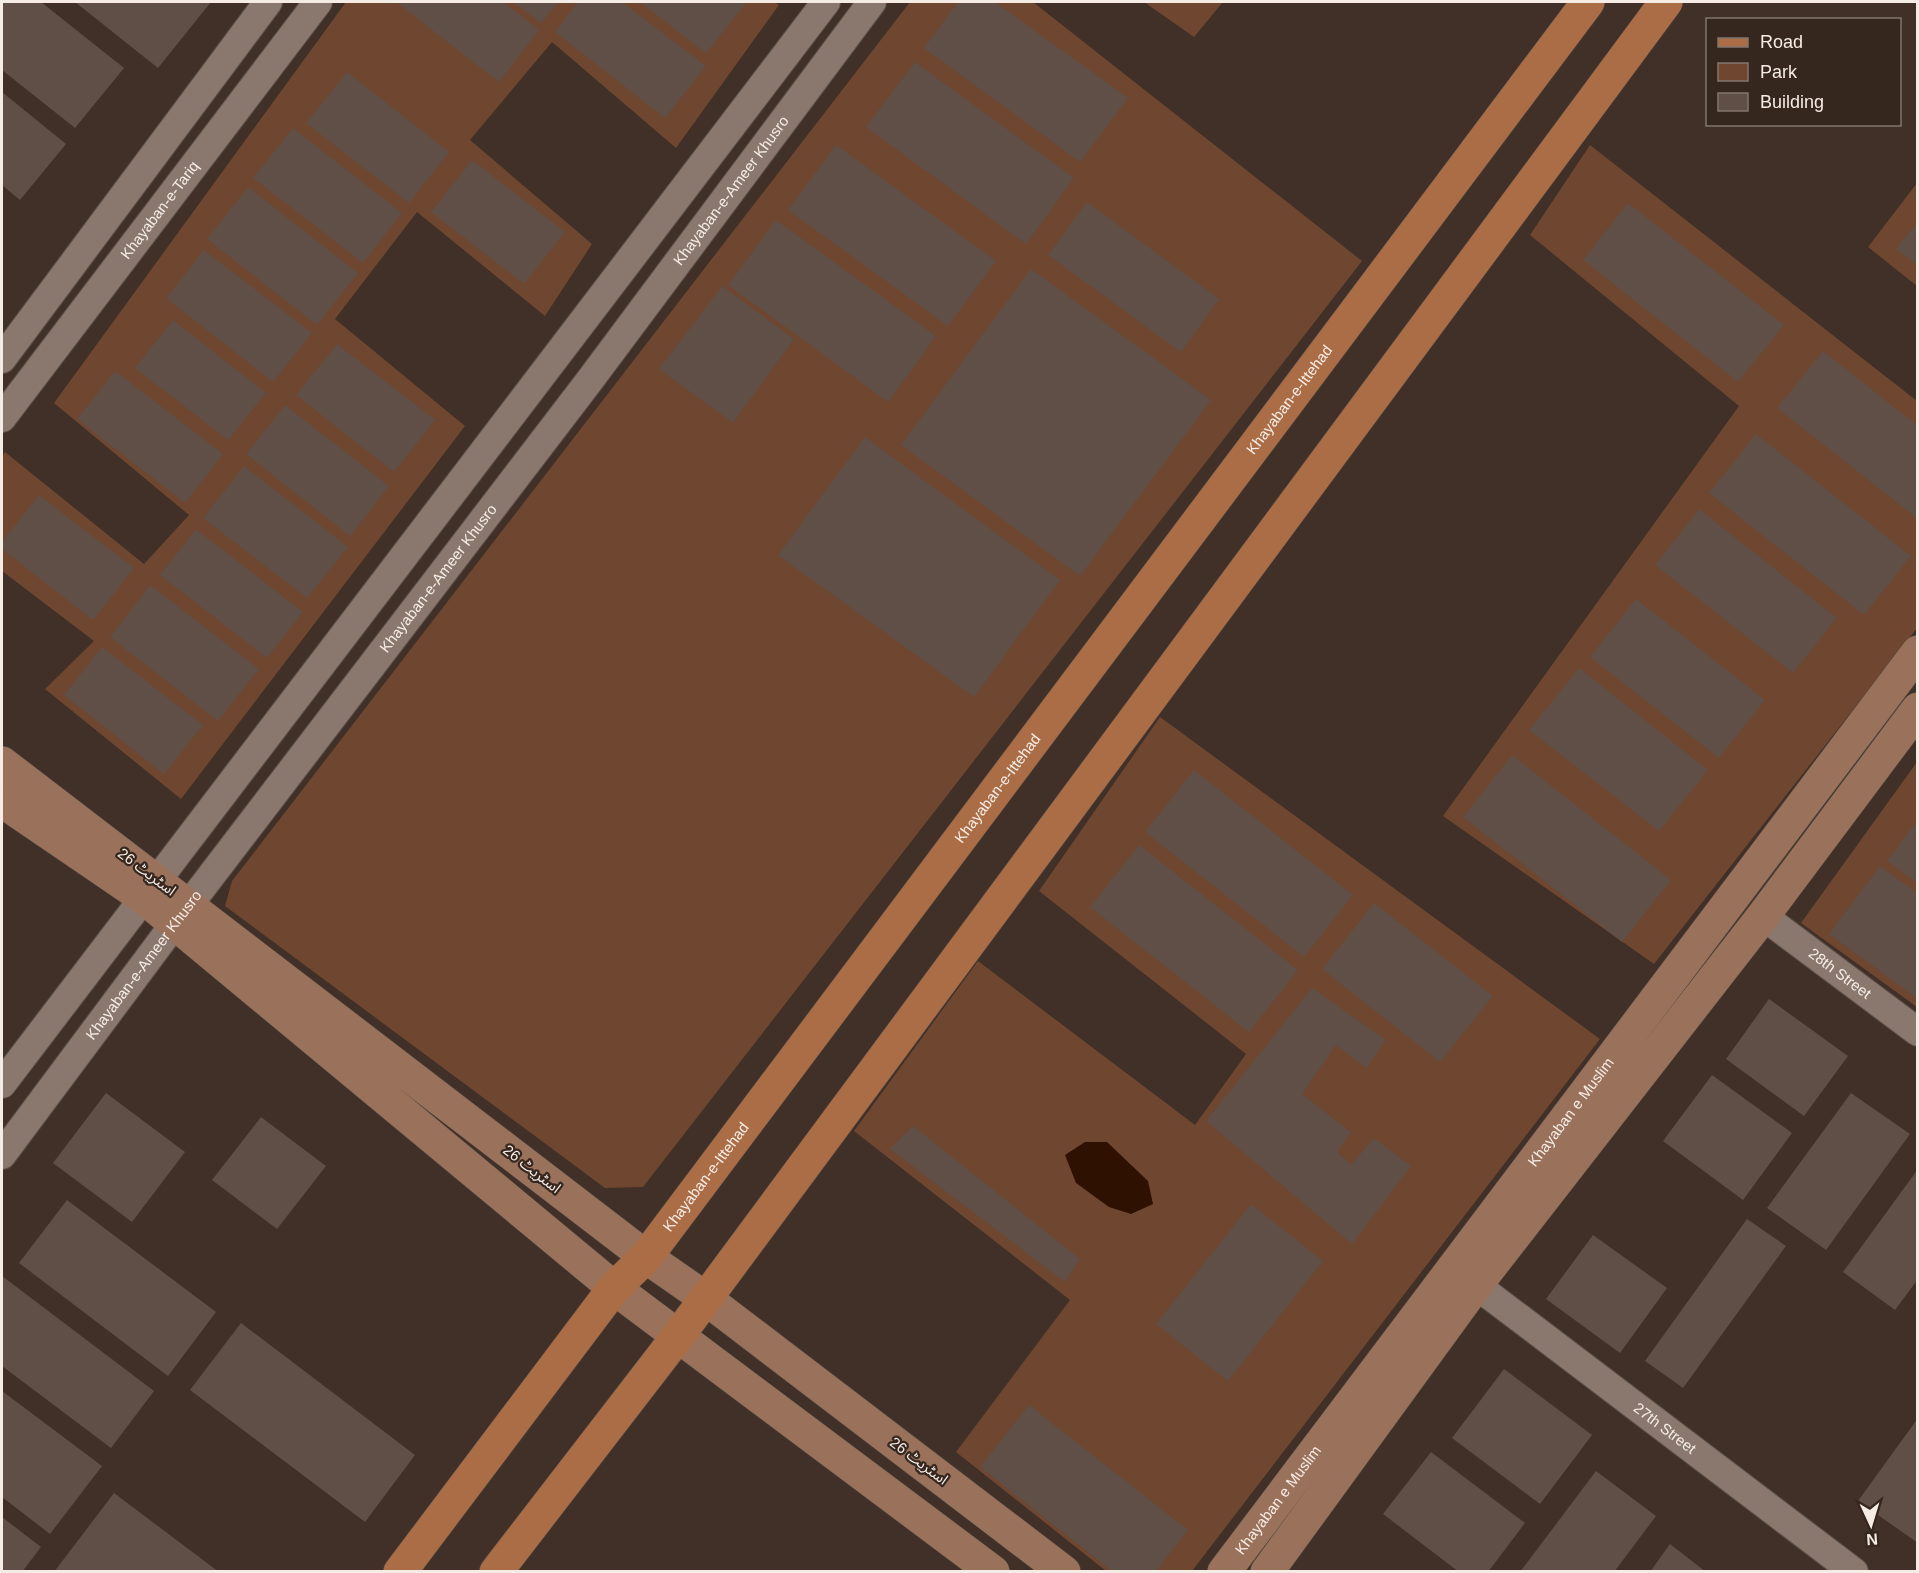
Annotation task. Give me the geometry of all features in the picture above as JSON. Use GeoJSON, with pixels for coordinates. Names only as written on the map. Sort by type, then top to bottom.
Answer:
{"type":"FeatureCollection","features":[{"type":"Feature","properties":{"kind":"main road","name":"Khayaban-e-Ittehad"},"geometry":{"type":"LineString","coordinates":[[400,1572],[614,1288],[646,1257],[1588,2]]}},
{"type":"Feature","properties":{"kind":"main road"},"geometry":{"type":"LineString","coordinates":[[496,1572],[678,1336],[1666,2]]}},
{"type":"Feature","properties":{"kind":"main road","name":"Khayaban e Muslim"},"geometry":{"type":"LineString","coordinates":[[1224,1572],[1917,652]]}},
{"type":"Feature","properties":{"kind":"main road"},"geometry":{"type":"LineString","coordinates":[[1267,1572],[1476,1285],[1763,916],[1917,709]]}},
{"type":"Feature","properties":{"kind":"main road"},"geometry":{"type":"LineString","coordinates":[[1849,742],[1876,764]]}},
{"type":"Feature","properties":{"kind":"main road","name":"اسٹریٹ 26"},"geometry":{"type":"LineString","coordinates":[[2,763],[182,914],[614,1288],[993,1572]]}},
{"type":"Feature","properties":{"kind":"main road","name":"اسٹریٹ 26"},"geometry":{"type":"LineString","coordinates":[[2,801],[150,888]]}},
{"type":"Feature","properties":{"kind":"main road","name":"اسٹریٹ 26"},"geometry":{"type":"LineString","coordinates":[[182,914],[646,1257],[705,1298],[1064,1572]]}},
{"type":"Feature","properties":{"kind":"main road"},"geometry":{"type":"LineString","coordinates":[[1633,1027],[1661,1047]]}},
{"type":"Feature","properties":{"kind":"main road"},"geometry":{"type":"LineString","coordinates":[[1330,1429],[1357,1448]]}},
{"type":"Feature","properties":{"kind":"street"},"geometry":{"type":"LineString","coordinates":[[2,359],[268,2]]}},
{"type":"Feature","properties":{"kind":"street","name":"Khayaban-e-Tariq"},"geometry":{"type":"LineString","coordinates":[[2,418],[318,2]]}},
{"type":"Feature","properties":{"kind":"street"},"geometry":{"type":"LineString","coordinates":[[2,1084],[826,2]]}},
{"type":"Feature","properties":{"kind":"street","name":"Khayaban-e-Ameer Khusro"},"geometry":{"type":"LineString","coordinates":[[2,1155],[182,914],[597,371],[872,2]]}},
{"type":"Feature","properties":{"kind":"street","name":"28th Street"},"geometry":{"type":"LineString","coordinates":[[1763,916],[1917,1032]]}},
{"type":"Feature","properties":{"kind":"street","name":"27th Street"},"geometry":{"type":"LineString","coordinates":[[1476,1285],[1854,1572]]}},
{"type":"Feature","properties":{"kind":"green space"},"geometry":{"type":"Polygon","coordinates":[[[346,2],[774,2],[779,5],[676,148],[552,42],[470,140],[592,244],[545,316],[417,212],[335,319],[465,426],[181,799],[45,689],[94,641],[2,571],[2,457],[5,452],[144,564],[189,515],[54,403],[346,2]]]}},
{"type":"Feature","properties":{"kind":"green space"},"geometry":{"type":"Polygon","coordinates":[[[910,2],[1033,2],[1362,261],[643,1187],[605,1188],[225,906],[232,881],[910,2]]]}},
{"type":"Feature","properties":{"kind":"green space"},"geometry":{"type":"Polygon","coordinates":[[[1144,2],[1223,2],[1194,37],[1144,2]]]}},
{"type":"Feature","properties":{"kind":"green space"},"geometry":{"type":"Polygon","coordinates":[[[1590,145],[1917,401],[1917,628],[1654,964],[1443,816],[1739,406],[1530,235],[1590,145]]]}},
{"type":"Feature","properties":{"kind":"green space"},"geometry":{"type":"Polygon","coordinates":[[[1917,183],[1917,286],[1868,247],[1917,183]]]}},
{"type":"Feature","properties":{"kind":"green space"},"geometry":{"type":"Polygon","coordinates":[[[1160,717],[1600,1039],[1192,1571],[1106,1571],[956,1452],[1070,1300],[854,1131],[978,961],[1195,1125],[1246,1054],[1039,891],[1160,717]]]}},
{"type":"Feature","properties":{"kind":"green space"},"geometry":{"type":"Polygon","coordinates":[[[1917,762],[1917,1007],[1801,923],[1917,762]]]}},
{"type":"Feature","properties":{"kind":"shaded area"},"geometry":{"type":"Polygon","coordinates":[[[1085,1142],[1107,1142],[1148,1181],[1153,1204],[1131,1214],[1109,1207],[1076,1183],[1065,1155],[1085,1142]]]}},
{"type":"Feature","properties":{"kind":"building"},"geometry":{"type":"Polygon","coordinates":[[[2,2],[41,2],[124,68],[75,128],[2,70],[2,2]]]}},
{"type":"Feature","properties":{"kind":"building"},"geometry":{"type":"Polygon","coordinates":[[[75,2],[211,2],[158,68],[75,2]]]}},
{"type":"Feature","properties":{"kind":"building"},"geometry":{"type":"Polygon","coordinates":[[[396,2],[503,2],[539,30],[499,82],[396,2]]]}},
{"type":"Feature","properties":{"kind":"building"},"geometry":{"type":"Polygon","coordinates":[[[513,2],[558,2],[541,23],[513,2]]]}},
{"type":"Feature","properties":{"kind":"building"},"geometry":{"type":"Polygon","coordinates":[[[578,2],[622,2],[706,66],[665,118],[555,32],[578,2]]]}},
{"type":"Feature","properties":{"kind":"building"},"geometry":{"type":"Polygon","coordinates":[[[640,2],[747,2],[706,53],[640,2]]]}},
{"type":"Feature","properties":{"kind":"building"},"geometry":{"type":"Polygon","coordinates":[[[958,2],[995,2],[1128,98],[1080,162],[924,48],[958,2]]]}},
{"type":"Feature","properties":{"kind":"building"},"geometry":{"type":"Polygon","coordinates":[[[915,62],[1074,178],[1026,244],[866,127],[915,62]]]}},
{"type":"Feature","properties":{"kind":"building"},"geometry":{"type":"Polygon","coordinates":[[[347,72],[449,152],[409,203],[306,123],[347,72]]]}},
{"type":"Feature","properties":{"kind":"building"},"geometry":{"type":"Polygon","coordinates":[[[2,92],[66,144],[20,200],[2,185],[2,92]]]}},
{"type":"Feature","properties":{"kind":"building"},"geometry":{"type":"Polygon","coordinates":[[[293,128],[402,213],[363,263],[253,178],[293,128]]]}},
{"type":"Feature","properties":{"kind":"building"},"geometry":{"type":"Polygon","coordinates":[[[836,145],[996,261],[948,326],[788,210],[836,145]]]}},
{"type":"Feature","properties":{"kind":"building"},"geometry":{"type":"Polygon","coordinates":[[[472,160],[565,232],[524,284],[431,212],[472,160]]]}},
{"type":"Feature","properties":{"kind":"building"},"geometry":{"type":"Polygon","coordinates":[[[248,187],[358,273],[317,325],[207,239],[248,187]]]}},
{"type":"Feature","properties":{"kind":"building"},"geometry":{"type":"Polygon","coordinates":[[[1087,202],[1219,299],[1181,352],[1048,255],[1087,202]]]}},
{"type":"Feature","properties":{"kind":"building"},"geometry":{"type":"Polygon","coordinates":[[[1628,203],[1784,325],[1738,382],[1583,260],[1628,203]]]}},
{"type":"Feature","properties":{"kind":"building"},"geometry":{"type":"Polygon","coordinates":[[[776,220],[936,336],[888,402],[728,285],[776,220]]]}},
{"type":"Feature","properties":{"kind":"building"},"geometry":{"type":"Polygon","coordinates":[[[1918,222],[1918,265],[1896,249],[1918,222]]]}},
{"type":"Feature","properties":{"kind":"building"},"geometry":{"type":"Polygon","coordinates":[[[204,250],[312,333],[273,382],[166,298],[204,250]]]}},
{"type":"Feature","properties":{"kind":"building"},"geometry":{"type":"Polygon","coordinates":[[[1031,269],[1211,400],[1080,576],[901,445],[1031,269]]]}},
{"type":"Feature","properties":{"kind":"building"},"geometry":{"type":"Polygon","coordinates":[[[722,286],[794,339],[733,423],[659,369],[722,286]]]}},
{"type":"Feature","properties":{"kind":"building"},"geometry":{"type":"Polygon","coordinates":[[[173,320],[266,393],[228,440],[135,368],[173,320]]]}},
{"type":"Feature","properties":{"kind":"building"},"geometry":{"type":"Polygon","coordinates":[[[337,344],[435,420],[394,472],[296,395],[337,344]]]}},
{"type":"Feature","properties":{"kind":"building"},"geometry":{"type":"Polygon","coordinates":[[[1823,351],[1918,426],[1918,519],[1777,408],[1823,351]]]}},
{"type":"Feature","properties":{"kind":"building"},"geometry":{"type":"Polygon","coordinates":[[[115,371],[223,454],[185,503],[77,419],[115,371]]]}},
{"type":"Feature","properties":{"kind":"building"},"geometry":{"type":"Polygon","coordinates":[[[285,405],[389,486],[350,536],[246,454],[285,405]]]}},
{"type":"Feature","properties":{"kind":"building"},"geometry":{"type":"Polygon","coordinates":[[[1756,434],[1911,556],[1864,615],[1709,493],[1756,434]]]}},
{"type":"Feature","properties":{"kind":"building"},"geometry":{"type":"Polygon","coordinates":[[[865,437],[1060,580],[974,697],[778,555],[865,437]]]}},
{"type":"Feature","properties":{"kind":"building"},"geometry":{"type":"Polygon","coordinates":[[[244,466],[348,547],[307,598],[203,518],[244,466]]]}},
{"type":"Feature","properties":{"kind":"building"},"geometry":{"type":"Polygon","coordinates":[[[39,495],[134,568],[93,620],[2,549],[2,542],[39,495]]]}},
{"type":"Feature","properties":{"kind":"building"},"geometry":{"type":"Polygon","coordinates":[[[1699,509],[1837,618],[1793,673],[1655,565],[1699,509]]]}},
{"type":"Feature","properties":{"kind":"building"},"geometry":{"type":"Polygon","coordinates":[[[196,529],[303,612],[267,658],[160,575],[196,529]]]}},
{"type":"Feature","properties":{"kind":"building"},"geometry":{"type":"Polygon","coordinates":[[[150,585],[259,669],[218,721],[110,637],[150,585]]]}},
{"type":"Feature","properties":{"kind":"building"},"geometry":{"type":"Polygon","coordinates":[[[1636,599],[1765,700],[1719,758],[1590,657],[1636,599]]]}},
{"type":"Feature","properties":{"kind":"building"},"geometry":{"type":"Polygon","coordinates":[[[102,647],[203,725],[164,774],[64,695],[102,647]]]}},
{"type":"Feature","properties":{"kind":"building"},"geometry":{"type":"Polygon","coordinates":[[[1579,668],[1708,770],[1659,831],[1529,730],[1579,668]]]}},
{"type":"Feature","properties":{"kind":"building"},"geometry":{"type":"Polygon","coordinates":[[[1512,755],[1671,880],[1622,942],[1463,817],[1512,755]]]}},
{"type":"Feature","properties":{"kind":"building"},"geometry":{"type":"Polygon","coordinates":[[[1194,770],[1353,895],[1304,957],[1145,832],[1194,770]]]}},
{"type":"Feature","properties":{"kind":"building"},"geometry":{"type":"Polygon","coordinates":[[[1918,820],[1918,883],[1887,861],[1918,820]]]}},
{"type":"Feature","properties":{"kind":"building"},"geometry":{"type":"Polygon","coordinates":[[[1139,845],[1298,970],[1249,1032],[1090,907],[1139,845]]]}},
{"type":"Feature","properties":{"kind":"building"},"geometry":{"type":"Polygon","coordinates":[[[1880,866],[1918,894],[1918,999],[1829,934],[1880,866]]]}},
{"type":"Feature","properties":{"kind":"building"},"geometry":{"type":"Polygon","coordinates":[[[1374,903],[1493,996],[1440,1062],[1322,969],[1374,903]]]}},
{"type":"Feature","properties":{"kind":"building"},"geometry":{"type":"Polygon","coordinates":[[[1312,988],[1386,1040],[1366,1068],[1336,1045],[1302,1094],[1351,1132],[1337,1152],[1351,1165],[1374,1138],[1411,1166],[1352,1244],[1206,1121],[1312,988]]]}},
{"type":"Feature","properties":{"kind":"building"},"geometry":{"type":"Polygon","coordinates":[[[1769,999],[1848,1056],[1804,1116],[1726,1059],[1769,999]]]}},
{"type":"Feature","properties":{"kind":"building"},"geometry":{"type":"Polygon","coordinates":[[[1712,1075],[1792,1133],[1743,1200],[1663,1141],[1712,1075]]]}},
{"type":"Feature","properties":{"kind":"building"},"geometry":{"type":"Polygon","coordinates":[[[106,1093],[185,1152],[132,1222],[53,1163],[106,1093]]]}},
{"type":"Feature","properties":{"kind":"building"},"geometry":{"type":"Polygon","coordinates":[[[1851,1093],[1910,1134],[1826,1250],[1767,1208],[1851,1093]]]}},
{"type":"Feature","properties":{"kind":"building"},"geometry":{"type":"Polygon","coordinates":[[[261,1117],[326,1166],[277,1229],[212,1180],[261,1117]]]}},
{"type":"Feature","properties":{"kind":"building"},"geometry":{"type":"Polygon","coordinates":[[[913,1126],[1080,1259],[1065,1282],[890,1149],[913,1126]]]}},
{"type":"Feature","properties":{"kind":"building"},"geometry":{"type":"Polygon","coordinates":[[[1918,1169],[1918,1279],[1895,1310],[1843,1272],[1918,1169]]]}},
{"type":"Feature","properties":{"kind":"building"},"geometry":{"type":"Polygon","coordinates":[[[67,1200],[216,1312],[168,1376],[19,1263],[67,1200]]]}},
{"type":"Feature","properties":{"kind":"building"},"geometry":{"type":"Polygon","coordinates":[[[1251,1204],[1323,1261],[1228,1381],[1156,1324],[1251,1204]]]}},
{"type":"Feature","properties":{"kind":"building"},"geometry":{"type":"Polygon","coordinates":[[[1747,1219],[1786,1246],[1683,1388],[1645,1361],[1747,1219]]]}},
{"type":"Feature","properties":{"kind":"building"},"geometry":{"type":"Polygon","coordinates":[[[1593,1235],[1667,1288],[1620,1353],[1546,1299],[1593,1235]]]}},
{"type":"Feature","properties":{"kind":"building"},"geometry":{"type":"Polygon","coordinates":[[[2,1276],[154,1391],[111,1448],[2,1366],[2,1276]]]}},
{"type":"Feature","properties":{"kind":"building"},"geometry":{"type":"Polygon","coordinates":[[[241,1323],[415,1455],[365,1522],[190,1390],[241,1323]]]}},
{"type":"Feature","properties":{"kind":"building"},"geometry":{"type":"Polygon","coordinates":[[[1504,1369],[1592,1435],[1540,1504],[1452,1438],[1504,1369]]]}},
{"type":"Feature","properties":{"kind":"building"},"geometry":{"type":"Polygon","coordinates":[[[2,1391],[102,1466],[50,1534],[2,1497],[2,1391]]]}},
{"type":"Feature","properties":{"kind":"building"},"geometry":{"type":"Polygon","coordinates":[[[1029,1405],[1188,1530],[1155,1572],[1113,1572],[980,1467],[1029,1405]]]}},
{"type":"Feature","properties":{"kind":"building"},"geometry":{"type":"Polygon","coordinates":[[[1918,1418],[1918,1543],[1858,1501],[1918,1418]]]}},
{"type":"Feature","properties":{"kind":"building"},"geometry":{"type":"Polygon","coordinates":[[[1431,1452],[1525,1523],[1488,1572],[1459,1572],[1383,1514],[1431,1452]]]}},
{"type":"Feature","properties":{"kind":"building"},"geometry":{"type":"Polygon","coordinates":[[[1596,1471],[1656,1516],[1614,1572],[1520,1572],[1596,1471]]]}},
{"type":"Feature","properties":{"kind":"building"},"geometry":{"type":"Polygon","coordinates":[[[114,1493],[219,1572],[54,1572],[114,1493]]]}},
{"type":"Feature","properties":{"kind":"building"},"geometry":{"type":"Polygon","coordinates":[[[2,1517],[41,1547],[22,1572],[2,1572],[2,1517]]]}},
{"type":"Feature","properties":{"kind":"building"},"geometry":{"type":"Polygon","coordinates":[[[1670,1544],[1706,1572],[1650,1572],[1670,1544]]]}}]}
